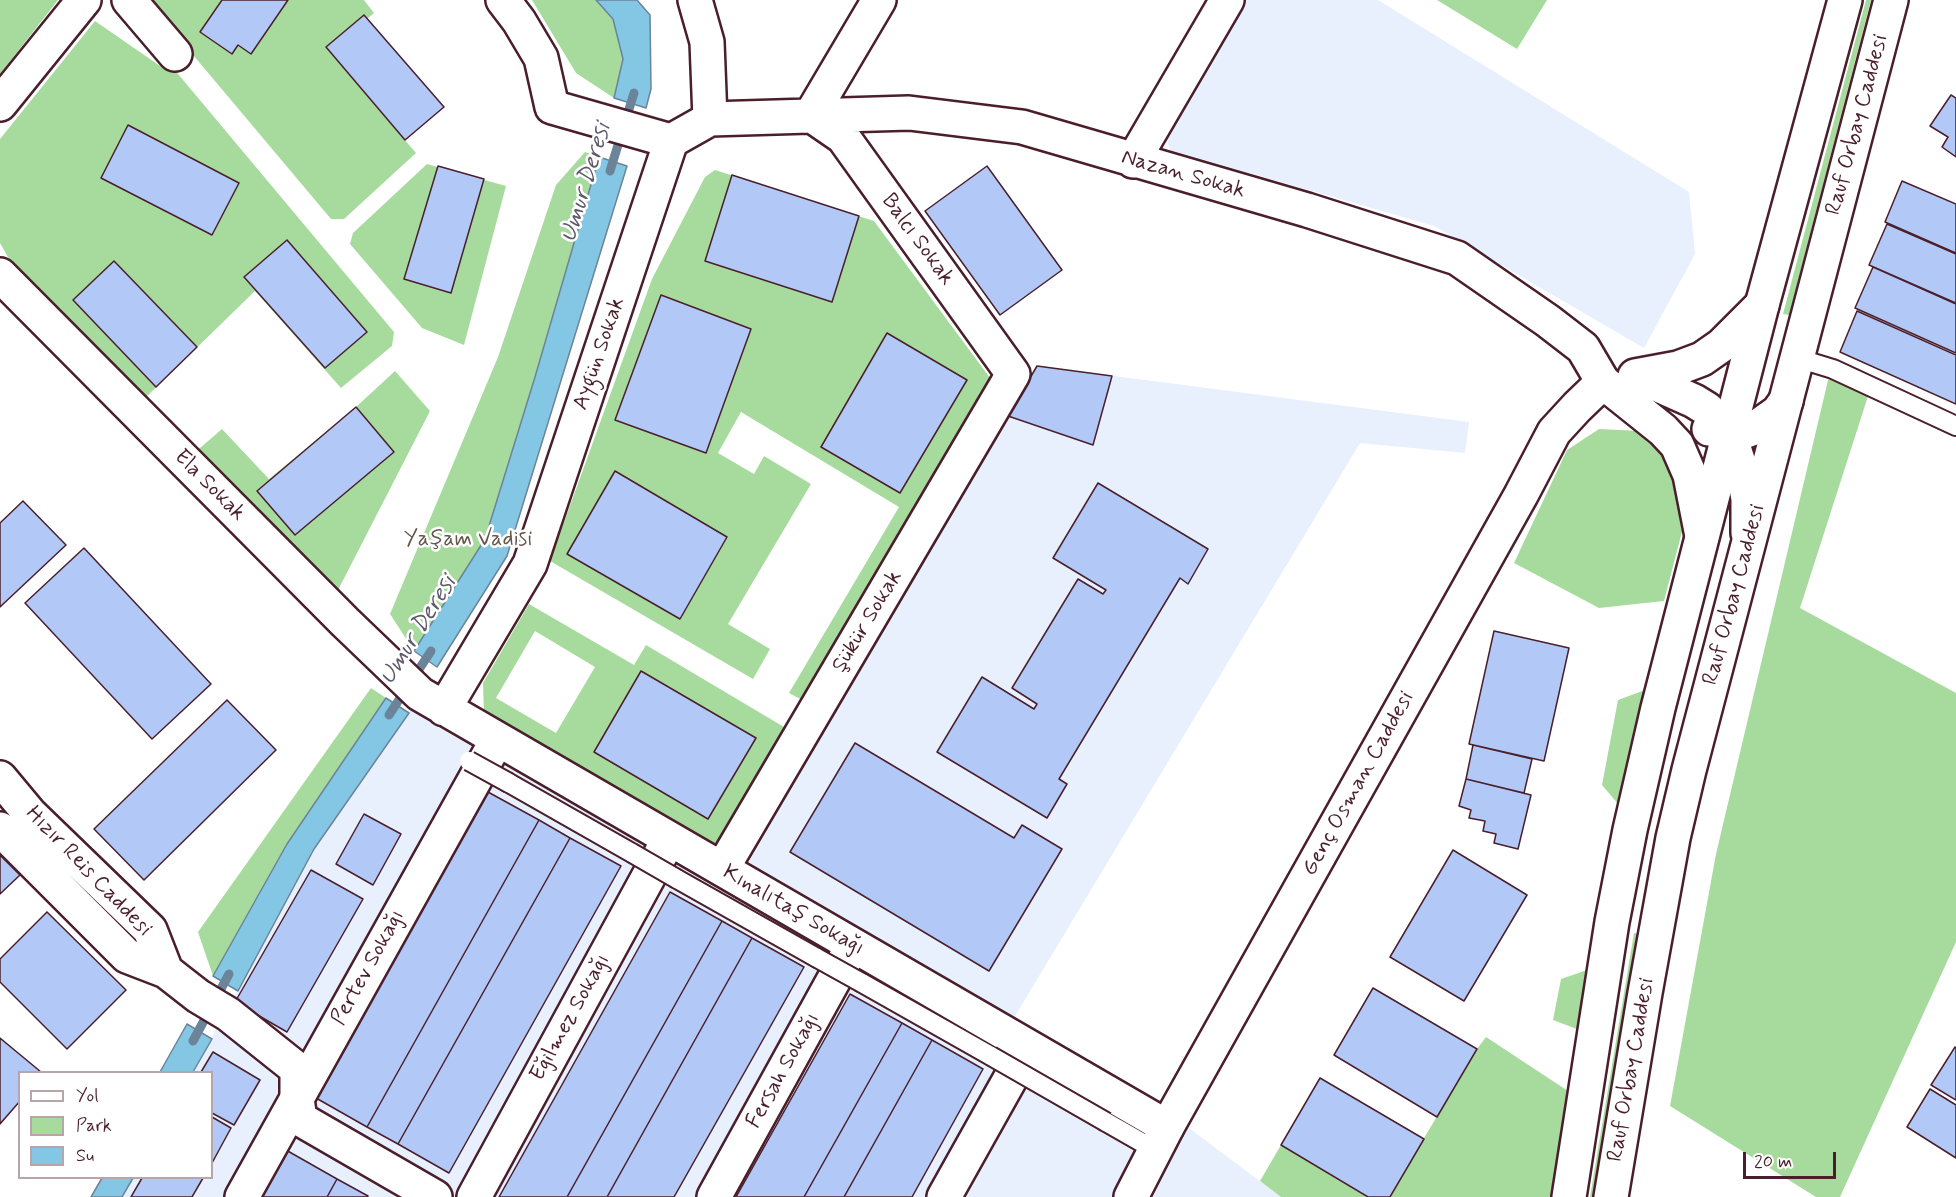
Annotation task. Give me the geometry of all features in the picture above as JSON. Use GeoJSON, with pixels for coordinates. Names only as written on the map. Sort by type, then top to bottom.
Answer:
{"type":"FeatureCollection","features":[{"type":"Feature","properties":{"kind":"street"},"geometry":{"type":"LineString","coordinates":[[0,104],[84,0]]}},
{"type":"Feature","properties":{"kind":"street"},"geometry":{"type":"LineString","coordinates":[[129,0],[175,54]]}},
{"type":"Feature","properties":{"kind":"street"},"geometry":{"type":"LineString","coordinates":[[502,0],[519,21],[541,58],[552,107],[671,141],[710,118],[707,42],[695,0]]}},
{"type":"Feature","properties":{"kind":"street"},"geometry":{"type":"LineString","coordinates":[[811,115],[879,0]]}},
{"type":"Feature","properties":{"kind":"street"},"geometry":{"type":"LineString","coordinates":[[1133,161],[1227,0]]}},
{"type":"Feature","properties":{"kind":"street","name":"Rauf Orbay Caddesi"},"geometry":{"type":"LineString","coordinates":[[1611,1197],[1673,838],[1891,0]]}},
{"type":"Feature","properties":{"kind":"street","name":"Rauf Orbay Caddesi"},"geometry":{"type":"LineString","coordinates":[[1569,1197],[1593,1041],[1630,830],[1658,708],[1840,4]]}},
{"type":"Feature","properties":{"kind":"street","name":"Nazan Sokak"},"geometry":{"type":"LineString","coordinates":[[710,118],[909,113],[1022,127],[1307,210],[1457,258],[1583,348],[1623,387]]}},
{"type":"Feature","properties":{"kind":"street","name":"Balcı Sokak"},"geometry":{"type":"LineString","coordinates":[[811,115],[843,137],[1013,374]]}},
{"type":"Feature","properties":{"kind":"street","name":"Aygün Sokak"},"geometry":{"type":"LineString","coordinates":[[432,701],[530,564],[671,141]]}},
{"type":"Feature","properties":{"kind":"street","name":"Ela Sokak"},"geometry":{"type":"LineString","coordinates":[[4,290],[390,666],[432,701]]}},
{"type":"Feature","properties":{"kind":"street"},"geometry":{"type":"LineString","coordinates":[[1623,387],[1702,359],[1722,345],[1762,304]]}},
{"type":"Feature","properties":{"kind":"street","name":"Şükür Sokak"},"geometry":{"type":"LineString","coordinates":[[722,869],[1013,374]]}},
{"type":"Feature","properties":{"kind":"street"},"geometry":{"type":"LineString","coordinates":[[1623,387],[1694,401],[1707,409],[1729,432],[1748,499],[1748,547]]}},
{"type":"Feature","properties":{"kind":"street"},"geometry":{"type":"LineString","coordinates":[[1623,387],[1677,445],[1690,475],[1702,536]]}},
{"type":"Feature","properties":{"kind":"street","name":"Genç Osman Caddesi"},"geometry":{"type":"LineString","coordinates":[[1131,1197],[1161,1138],[1521,495],[1554,432],[1577,407],[1623,387]]}},
{"type":"Feature","properties":{"kind":"street"},"geometry":{"type":"LineString","coordinates":[[1729,432],[1746,431],[1757,427],[1778,412],[1786,401]]}},
{"type":"Feature","properties":{"kind":"street","name":"Kınalıtaş Sokağı"},"geometry":{"type":"LineString","coordinates":[[432,701],[1028,1047],[1161,1138]]}},
{"type":"Feature","properties":{"kind":"street","name":"Pertev Sokağı"},"geometry":{"type":"LineString","coordinates":[[242,1197],[497,740]]}},
{"type":"Feature","properties":{"kind":"street","name":"Hızır Reis Caddesi"},"geometry":{"type":"LineString","coordinates":[[0,778],[30,814],[150,930],[166,971]]}},
{"type":"Feature","properties":{"kind":"street","name":"Hızır Reis Caddesi"},"geometry":{"type":"LineString","coordinates":[[0,829],[127,956],[166,971],[198,996],[228,1014],[297,1069],[300,1119],[435,1197]]}},
{"type":"Feature","properties":{"kind":"street","name":"Eğilmez Sokağı"},"geometry":{"type":"LineString","coordinates":[[474,1197],[669,839]]}},
{"type":"Feature","properties":{"kind":"street","name":"Fersah Sokağı"},"geometry":{"type":"LineString","coordinates":[[714,1197],[853,945]]}},
{"type":"Feature","properties":{"kind":"street"},"geometry":{"type":"LineString","coordinates":[[944,1197],[1028,1047]]}},
{"type":"Feature","properties":{"kind":"lane"},"geometry":{"type":"LineString","coordinates":[[1797,358],[1833,369],[1956,426]]}},
{"type":"Feature","properties":{"kind":"lane"},"geometry":{"type":"LineString","coordinates":[[420,877],[417,855],[469,761],[1106,1122],[1161,1138]]}},
{"type":"Feature","properties":{"kind":"shaded area"},"geometry":{"type":"Polygon","coordinates":[[[1245,0],[1378,0],[1689,192],[1695,254],[1644,348],[1434,226],[1170,150],[1164,128],[1245,0]]]}},
{"type":"Feature","properties":{"kind":"shaded area"},"geometry":{"type":"Polygon","coordinates":[[[1037,366],[1469,422],[1465,453],[1360,443],[1012,1021],[1162,1108],[1281,1197],[122,1197],[132,1179],[213,1179],[213,1071],[194,1071],[314,849],[427,684],[746,867],[1037,366]]]}},
{"type":"Feature","properties":{"kind":"green space"},"geometry":{"type":"Polygon","coordinates":[[[0,0],[58,0],[0,74],[0,0]]]}},
{"type":"Feature","properties":{"kind":"green space"},"geometry":{"type":"Polygon","coordinates":[[[150,0],[364,0],[374,13],[329,51],[416,153],[344,219],[331,219],[183,43],[150,0]]]}},
{"type":"Feature","properties":{"kind":"green space"},"geometry":{"type":"Polygon","coordinates":[[[532,0],[636,0],[650,15],[646,108],[614,98],[576,73],[532,0]]]}},
{"type":"Feature","properties":{"kind":"green space"},"geometry":{"type":"Polygon","coordinates":[[[1437,0],[1547,0],[1517,49],[1437,0]]]}},
{"type":"Feature","properties":{"kind":"green space"},"geometry":{"type":"Polygon","coordinates":[[[1866,0],[1871,0],[1789,315],[1783,314],[1866,0]]]}},
{"type":"Feature","properties":{"kind":"green space"},"geometry":{"type":"Polygon","coordinates":[[[95,21],[163,68],[168,62],[394,332],[392,346],[341,388],[255,291],[142,401],[12,264],[0,243],[0,139],[95,21]]]}},
{"type":"Feature","properties":{"kind":"green space","name":"Yaşam Vadisi"},"geometry":{"type":"Polygon","coordinates":[[[585,152],[627,166],[507,556],[437,667],[414,651],[390,614],[498,357],[556,185],[585,152]]]}},
{"type":"Feature","properties":{"kind":"green space"},"geometry":{"type":"Polygon","coordinates":[[[427,164],[506,186],[464,345],[422,328],[350,244],[353,233],[427,164]]]}},
{"type":"Feature","properties":{"kind":"green space"},"geometry":{"type":"Polygon","coordinates":[[[715,170],[874,221],[993,382],[804,701],[789,693],[899,507],[741,412],[718,453],[754,474],[764,456],[811,484],[728,624],[770,649],[753,679],[550,561],[652,279],[705,177],[715,170]]]}},
{"type":"Feature","properties":{"kind":"green space"},"geometry":{"type":"Polygon","coordinates":[[[395,371],[430,411],[336,594],[193,454],[222,429],[269,479],[356,407],[395,371]]]}},
{"type":"Feature","properties":{"kind":"green space"},"geometry":{"type":"Polygon","coordinates":[[[1829,376],[1869,393],[1800,608],[1956,693],[1956,942],[1840,1197],[1816,1197],[1670,1106],[1716,854],[1829,376]]]}},
{"type":"Feature","properties":{"kind":"green space"},"geometry":{"type":"Polygon","coordinates":[[[1599,429],[1639,431],[1665,454],[1685,520],[1664,601],[1599,608],[1514,563],[1567,450],[1599,429]]]}},
{"type":"Feature","properties":{"kind":"green space"},"geometry":{"type":"Polygon","coordinates":[[[529,604],[634,665],[646,645],[784,727],[716,850],[484,716],[483,683],[529,604]],[[535,631],[496,698],[556,733],[595,667],[535,631]]]}},
{"type":"Feature","properties":{"kind":"green space"},"geometry":{"type":"Polygon","coordinates":[[[371,688],[386,698],[287,844],[213,976],[198,932],[371,688]]]}},
{"type":"Feature","properties":{"kind":"green space"},"geometry":{"type":"Polygon","coordinates":[[[1645,690],[1619,805],[1602,785],[1618,700],[1645,690]]]}},
{"type":"Feature","properties":{"kind":"green space"},"geometry":{"type":"Polygon","coordinates":[[[1634,933],[1639,934],[1594,1197],[1590,1197],[1634,933]]]}},
{"type":"Feature","properties":{"kind":"green space"},"geometry":{"type":"Polygon","coordinates":[[[1590,969],[1582,1031],[1553,1020],[1561,979],[1590,969]]]}},
{"type":"Feature","properties":{"kind":"green space"},"geometry":{"type":"Polygon","coordinates":[[[1486,1037],[1568,1091],[1557,1197],[1389,1197],[1477,1049],[1486,1037]]]}},
{"type":"Feature","properties":{"kind":"green space"},"geometry":{"type":"Polygon","coordinates":[[[1281,1145],[1368,1197],[1281,1197],[1260,1181],[1281,1145]]]}},
{"type":"Feature","properties":{"kind":"water"},"geometry":{"type":"Polygon","coordinates":[[[596,0],[637,0],[650,15],[651,89],[646,108],[614,98],[623,59],[613,19],[596,0]]]}},
{"type":"Feature","properties":{"kind":"water"},"geometry":{"type":"Polygon","coordinates":[[[599,157],[627,166],[507,556],[437,667],[414,651],[485,539],[599,157]]]}},
{"type":"Feature","properties":{"kind":"water"},"geometry":{"type":"Polygon","coordinates":[[[386,698],[409,713],[314,849],[238,991],[213,976],[287,844],[386,698]]]}},
{"type":"Feature","properties":{"kind":"water"},"geometry":{"type":"Polygon","coordinates":[[[187,1024],[212,1039],[194,1071],[161,1071],[187,1024]]]}},
{"type":"Feature","properties":{"kind":"water"},"geometry":{"type":"Polygon","coordinates":[[[101,1179],[132,1179],[122,1197],[91,1197],[101,1179]]]}},
{"type":"Feature","properties":{"kind":"building"},"geometry":{"type":"Polygon","coordinates":[[[222,0],[288,0],[251,54],[238,45],[232,54],[200,32],[222,0]]]}},
{"type":"Feature","properties":{"kind":"building"},"geometry":{"type":"Polygon","coordinates":[[[364,15],[444,107],[405,140],[326,47],[364,15]]]}},
{"type":"Feature","properties":{"kind":"building"},"geometry":{"type":"Polygon","coordinates":[[[1951,95],[1956,98],[1956,157],[1942,147],[1948,137],[1930,126],[1951,95]]]}},
{"type":"Feature","properties":{"kind":"building"},"geometry":{"type":"Polygon","coordinates":[[[128,125],[239,183],[212,235],[101,178],[128,125]]]}},
{"type":"Feature","properties":{"kind":"building"},"geometry":{"type":"Polygon","coordinates":[[[438,166],[484,179],[451,293],[404,279],[438,166]]]}},
{"type":"Feature","properties":{"kind":"building"},"geometry":{"type":"Polygon","coordinates":[[[987,166],[1062,270],[1000,315],[925,211],[987,166]]]}},
{"type":"Feature","properties":{"kind":"building"},"geometry":{"type":"Polygon","coordinates":[[[732,175],[859,216],[832,302],[705,261],[732,175]]]}},
{"type":"Feature","properties":{"kind":"building"},"geometry":{"type":"Polygon","coordinates":[[[1902,181],[1956,204],[1956,253],[1885,222],[1902,181]]]}},
{"type":"Feature","properties":{"kind":"building"},"geometry":{"type":"Polygon","coordinates":[[[1887,224],[1956,254],[1956,303],[1869,265],[1887,224]]]}},
{"type":"Feature","properties":{"kind":"building"},"geometry":{"type":"Polygon","coordinates":[[[287,240],[367,332],[325,368],[244,277],[287,240]]]}},
{"type":"Feature","properties":{"kind":"building"},"geometry":{"type":"Polygon","coordinates":[[[114,261],[197,347],[156,387],[73,300],[114,261]]]}},
{"type":"Feature","properties":{"kind":"building"},"geometry":{"type":"Polygon","coordinates":[[[1873,267],[1956,304],[1956,353],[1855,308],[1873,267]]]}},
{"type":"Feature","properties":{"kind":"building"},"geometry":{"type":"Polygon","coordinates":[[[661,295],[751,329],[706,453],[615,420],[661,295]]]}},
{"type":"Feature","properties":{"kind":"building"},"geometry":{"type":"Polygon","coordinates":[[[1857,311],[1956,355],[1956,404],[1840,352],[1857,311]]]}},
{"type":"Feature","properties":{"kind":"building"},"geometry":{"type":"Polygon","coordinates":[[[887,333],[967,380],[900,493],[821,447],[887,333]]]}},
{"type":"Feature","properties":{"kind":"building"},"geometry":{"type":"Polygon","coordinates":[[[1037,366],[1112,376],[1093,445],[1008,416],[1037,366]]]}},
{"type":"Feature","properties":{"kind":"building"},"geometry":{"type":"Polygon","coordinates":[[[356,407],[394,452],[295,535],[257,491],[356,407]]]}},
{"type":"Feature","properties":{"kind":"building"},"geometry":{"type":"Polygon","coordinates":[[[615,471],[727,537],[680,619],[567,554],[615,471]]]}},
{"type":"Feature","properties":{"kind":"building"},"geometry":{"type":"Polygon","coordinates":[[[1098,483],[1208,549],[1188,584],[1180,578],[1059,779],[1067,784],[1047,818],[937,752],[982,677],[1034,709],[1037,704],[1012,688],[1078,579],[1103,594],[1106,590],[1053,558],[1098,483]]]}},
{"type":"Feature","properties":{"kind":"building"},"geometry":{"type":"Polygon","coordinates":[[[23,501],[66,545],[0,607],[0,523],[23,501]]]}},
{"type":"Feature","properties":{"kind":"building"},"geometry":{"type":"Polygon","coordinates":[[[84,548],[211,684],[152,739],[25,603],[84,548]]]}},
{"type":"Feature","properties":{"kind":"building"},"geometry":{"type":"Polygon","coordinates":[[[1494,631],[1569,648],[1544,761],[1469,744],[1494,631]]]}},
{"type":"Feature","properties":{"kind":"building"},"geometry":{"type":"Polygon","coordinates":[[[641,671],[756,738],[708,819],[594,752],[641,671]]]}},
{"type":"Feature","properties":{"kind":"building"},"geometry":{"type":"Polygon","coordinates":[[[227,700],[276,750],[144,880],[94,829],[227,700]]]}},
{"type":"Feature","properties":{"kind":"building"},"geometry":{"type":"Polygon","coordinates":[[[855,743],[1014,838],[1022,825],[1062,849],[989,971],[790,852],[855,743]]]}},
{"type":"Feature","properties":{"kind":"building"},"geometry":{"type":"Polygon","coordinates":[[[1473,745],[1532,759],[1524,793],[1466,779],[1473,745]]]}},
{"type":"Feature","properties":{"kind":"building"},"geometry":{"type":"Polygon","coordinates":[[[1466,779],[1531,795],[1518,849],[1494,843],[1496,834],[1483,831],[1485,821],[1469,818],[1471,810],[1459,806],[1466,779]]]}},
{"type":"Feature","properties":{"kind":"building"},"geometry":{"type":"Polygon","coordinates":[[[488,792],[539,820],[367,1127],[316,1098],[488,792]]]}},
{"type":"Feature","properties":{"kind":"building"},"geometry":{"type":"Polygon","coordinates":[[[364,814],[401,834],[373,885],[336,864],[364,814]]]}},
{"type":"Feature","properties":{"kind":"building"},"geometry":{"type":"Polygon","coordinates":[[[539,820],[570,838],[398,1144],[367,1127],[539,820]]]}},
{"type":"Feature","properties":{"kind":"building"},"geometry":{"type":"Polygon","coordinates":[[[570,838],[621,866],[449,1173],[398,1144],[570,838]]]}},
{"type":"Feature","properties":{"kind":"building"},"geometry":{"type":"Polygon","coordinates":[[[1453,850],[1527,895],[1464,1001],[1390,957],[1453,850]]]}},
{"type":"Feature","properties":{"kind":"building"},"geometry":{"type":"Polygon","coordinates":[[[0,855],[20,875],[0,894],[0,855]]]}},
{"type":"Feature","properties":{"kind":"building"},"geometry":{"type":"Polygon","coordinates":[[[311,870],[363,899],[287,1032],[235,1002],[311,870]]]}},
{"type":"Feature","properties":{"kind":"building"},"geometry":{"type":"Polygon","coordinates":[[[670,892],[722,921],[567,1197],[499,1197],[670,892]]]}},
{"type":"Feature","properties":{"kind":"building"},"geometry":{"type":"Polygon","coordinates":[[[47,912],[126,990],[67,1049],[0,982],[0,959],[47,912]]]}},
{"type":"Feature","properties":{"kind":"building"},"geometry":{"type":"Polygon","coordinates":[[[722,921],[752,938],[607,1197],[567,1197],[722,921]]]}},
{"type":"Feature","properties":{"kind":"building"},"geometry":{"type":"Polygon","coordinates":[[[752,938],[804,967],[674,1197],[607,1197],[752,938]]]}},
{"type":"Feature","properties":{"kind":"building"},"geometry":{"type":"Polygon","coordinates":[[[1373,988],[1477,1049],[1437,1117],[1334,1055],[1373,988]]]}},
{"type":"Feature","properties":{"kind":"building"},"geometry":{"type":"Polygon","coordinates":[[[850,994],[902,1023],[804,1197],[736,1197],[850,994]]]}},
{"type":"Feature","properties":{"kind":"building"},"geometry":{"type":"Polygon","coordinates":[[[902,1023],[932,1040],[844,1197],[804,1197],[902,1023]]]}},
{"type":"Feature","properties":{"kind":"building"},"geometry":{"type":"Polygon","coordinates":[[[0,1038],[40,1071],[18,1071],[18,1103],[0,1124],[0,1038]]]}},
{"type":"Feature","properties":{"kind":"building"},"geometry":{"type":"Polygon","coordinates":[[[932,1040],[983,1069],[912,1197],[844,1197],[932,1040]]]}},
{"type":"Feature","properties":{"kind":"building"},"geometry":{"type":"Polygon","coordinates":[[[1956,1048],[1956,1100],[1931,1085],[1956,1048]]]}},
{"type":"Feature","properties":{"kind":"building"},"geometry":{"type":"Polygon","coordinates":[[[213,1052],[260,1080],[234,1125],[213,1114],[213,1071],[202,1071],[213,1052]]]}},
{"type":"Feature","properties":{"kind":"building"},"geometry":{"type":"Polygon","coordinates":[[[1320,1078],[1424,1139],[1390,1197],[1368,1197],[1281,1145],[1320,1078]]]}},
{"type":"Feature","properties":{"kind":"building"},"geometry":{"type":"Polygon","coordinates":[[[1930,1089],[1956,1105],[1956,1158],[1907,1127],[1930,1089]]]}},
{"type":"Feature","properties":{"kind":"building"},"geometry":{"type":"Polygon","coordinates":[[[213,1118],[231,1128],[213,1161],[213,1118]]]}},
{"type":"Feature","properties":{"kind":"building"},"geometry":{"type":"Polygon","coordinates":[[[286,1150],[337,1179],[327,1197],[260,1197],[286,1150]]]}},
{"type":"Feature","properties":{"kind":"building"},"geometry":{"type":"Polygon","coordinates":[[[141,1179],[202,1179],[192,1197],[131,1197],[141,1179]]]}},
{"type":"Feature","properties":{"kind":"building"},"geometry":{"type":"Polygon","coordinates":[[[337,1179],[368,1196],[327,1197],[337,1179]]]}},
{"type":"Feature","properties":{"kind":"waterway","name":"Umur Deresi"},"geometry":{"type":"LineString","coordinates":[[610,171],[634,93]]}},
{"type":"Feature","properties":{"kind":"waterway","name":"Umur Deresi"},"geometry":{"type":"LineString","coordinates":[[389,715],[431,651]]}},
{"type":"Feature","properties":{"kind":"waterway","name":"Umur Deresi"},"geometry":{"type":"LineString","coordinates":[[193,1041],[229,974]]}}]}
